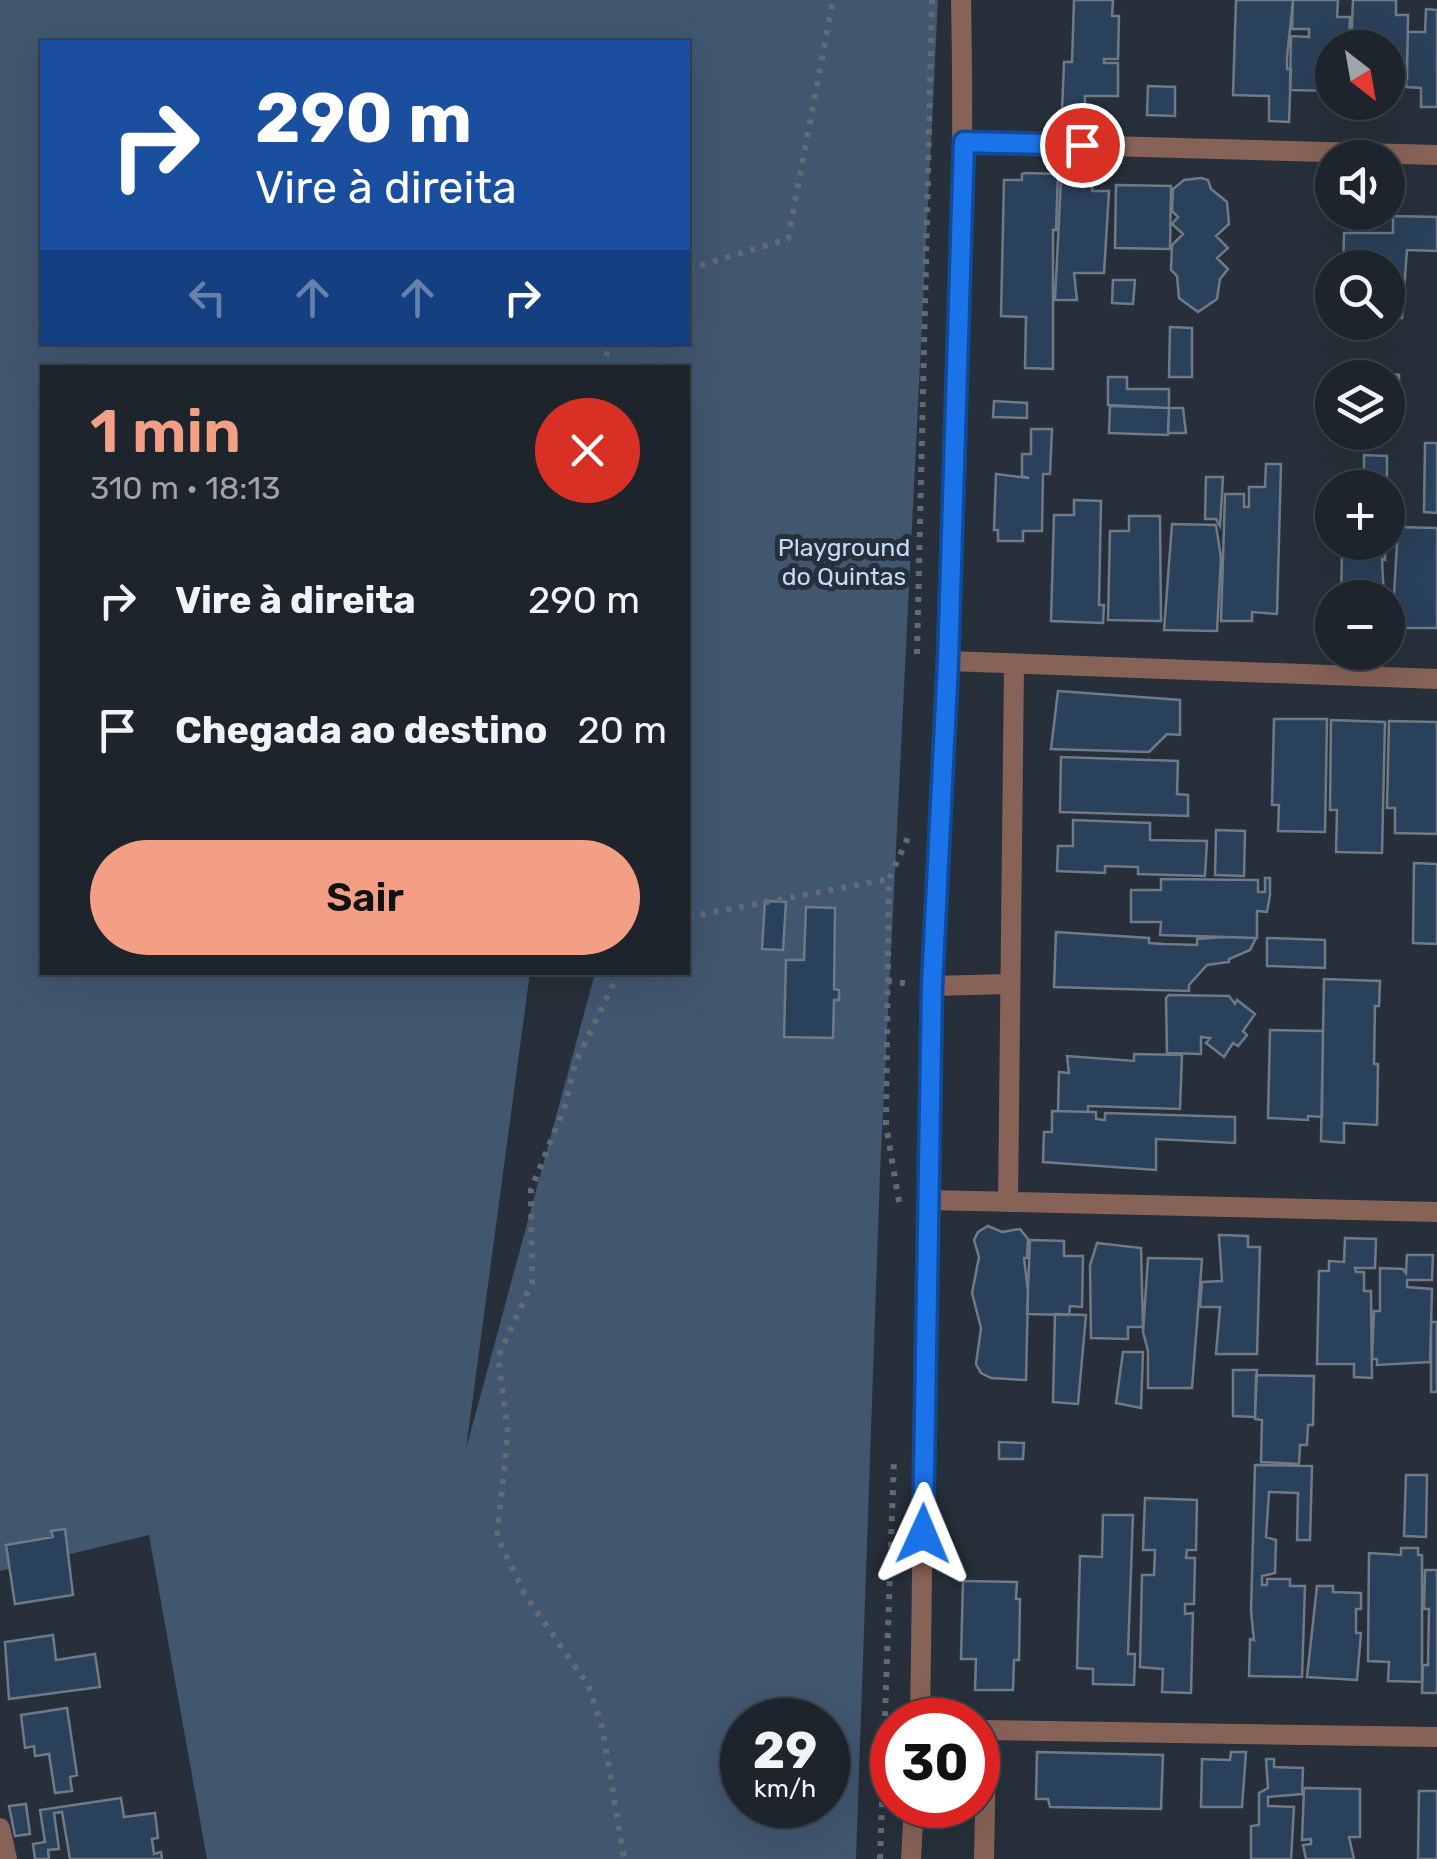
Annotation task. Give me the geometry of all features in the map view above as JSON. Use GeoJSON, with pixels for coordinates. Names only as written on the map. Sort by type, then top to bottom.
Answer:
{"type":"FeatureCollection","features":[{"type":"Feature","properties":{"kind":"street"},"geometry":{"type":"LineString","coordinates":[[920,1698],[932,986],[948,662],[964,142],[961,0]]}},
{"type":"Feature","properties":{"kind":"street"},"geometry":{"type":"LineString","coordinates":[[964,142],[1437,155]]}},
{"type":"Feature","properties":{"kind":"street"},"geometry":{"type":"LineString","coordinates":[[948,662],[1437,679]]}},
{"type":"Feature","properties":{"kind":"street"},"geometry":{"type":"LineString","coordinates":[[1008,1202],[1014,666]]}},
{"type":"Feature","properties":{"kind":"street"},"geometry":{"type":"LineString","coordinates":[[932,986],[1009,984]]}},
{"type":"Feature","properties":{"kind":"street"},"geometry":{"type":"LineString","coordinates":[[929,1200],[1437,1212]]}},
{"type":"Feature","properties":{"kind":"street"},"geometry":{"type":"LineString","coordinates":[[1000,1730],[1437,1737]]}},
{"type":"Feature","properties":{"kind":"street"},"geometry":{"type":"LineString","coordinates":[[0,1828],[6,1859]]}},
{"type":"Feature","properties":{"kind":"street"},"geometry":{"type":"LineString","coordinates":[[910,1859],[912,1828]]}},
{"type":"Feature","properties":{"kind":"street"},"geometry":{"type":"LineString","coordinates":[[984,1859],[985,1828]]}},
{"type":"Feature","properties":{"kind":"path"},"geometry":{"type":"LineString","coordinates":[[690,268],[788,239],[833,0]]}},
{"type":"Feature","properties":{"kind":"path"},"geometry":{"type":"LineString","coordinates":[[690,917],[889,880]]}},
{"type":"Feature","properties":{"kind":"path"},"geometry":{"type":"LineString","coordinates":[[618,975],[575,1064],[565,1106],[530,1190],[532,1283],[498,1357],[508,1433],[497,1536],[525,1595],[588,1685],[602,1726],[624,1859]]}},
{"type":"Feature","properties":{"kind":"green space","name":"Playground do Quintas"},"geometry":{"type":"Polygon","coordinates":[[[0,0],[938,0],[880,1173],[856,1859],[207,1859],[149,1535],[0,1571],[0,0]]]}},
{"type":"Feature","properties":{"kind":"building"},"geometry":{"type":"Polygon","coordinates":[[[1074,0],[1113,0],[1112,16],[1119,16],[1118,59],[1104,59],[1104,63],[1118,63],[1118,96],[1085,96],[1085,112],[1062,112],[1064,62],[1072,62],[1074,0]]]}},
{"type":"Feature","properties":{"kind":"building"},"geometry":{"type":"Polygon","coordinates":[[[1236,0],[1293,0],[1287,58],[1287,69],[1291,69],[1289,122],[1269,121],[1269,96],[1233,95],[1236,0]]]}},
{"type":"Feature","properties":{"kind":"building"},"geometry":{"type":"Polygon","coordinates":[[[1293,0],[1338,0],[1337,17],[1350,17],[1350,30],[1315,30],[1315,91],[1290,90],[1291,36],[1309,37],[1309,29],[1292,29],[1293,0]]]}},
{"type":"Feature","properties":{"kind":"building"},"geometry":{"type":"Polygon","coordinates":[[[1353,0],[1396,0],[1396,15],[1408,15],[1407,79],[1405,30],[1352,30],[1353,0]]]}},
{"type":"Feature","properties":{"kind":"building"},"geometry":{"type":"Polygon","coordinates":[[[1426,9],[1437,10],[1437,107],[1421,107],[1421,88],[1406,87],[1408,32],[1425,32],[1426,9]]]}},
{"type":"Feature","properties":{"kind":"building"},"geometry":{"type":"Polygon","coordinates":[[[1148,86],[1175,87],[1175,116],[1147,115],[1148,86]]]}},
{"type":"Feature","properties":{"kind":"building"},"geometry":{"type":"Polygon","coordinates":[[[1026,173],[1058,174],[1053,230],[1053,369],[1025,368],[1026,317],[1001,316],[1004,180],[1022,180],[1026,173]]]}},
{"type":"Feature","properties":{"kind":"building"},"geometry":{"type":"Polygon","coordinates":[[[1061,179],[1093,180],[1092,191],[1109,191],[1104,273],[1074,273],[1077,300],[1055,300],[1061,179]]]}},
{"type":"Feature","properties":{"kind":"building"},"geometry":{"type":"Polygon","coordinates":[[[1184,180],[1208,180],[1211,189],[1227,202],[1229,224],[1216,236],[1228,248],[1217,258],[1228,269],[1220,279],[1217,299],[1198,312],[1179,298],[1177,276],[1171,270],[1172,245],[1183,234],[1172,224],[1178,217],[1172,211],[1173,189],[1184,180]]]}},
{"type":"Feature","properties":{"kind":"building"},"geometry":{"type":"Polygon","coordinates":[[[1116,185],[1171,186],[1170,249],[1115,248],[1116,185]]]}},
{"type":"Feature","properties":{"kind":"building"},"geometry":{"type":"Polygon","coordinates":[[[1405,216],[1437,217],[1437,251],[1407,250],[1405,277],[1405,250],[1344,250],[1344,233],[1405,230],[1405,216]]]}},
{"type":"Feature","properties":{"kind":"building"},"geometry":{"type":"Polygon","coordinates":[[[1113,280],[1135,280],[1133,304],[1112,303],[1113,280]]]}},
{"type":"Feature","properties":{"kind":"building"},"geometry":{"type":"Polygon","coordinates":[[[1170,327],[1192,328],[1192,377],[1169,377],[1170,327]]]}},
{"type":"Feature","properties":{"kind":"building"},"geometry":{"type":"Polygon","coordinates":[[[1108,377],[1127,377],[1127,389],[1169,389],[1169,408],[1108,405],[1108,377]]]}},
{"type":"Feature","properties":{"kind":"building"},"geometry":{"type":"Polygon","coordinates":[[[994,401],[1027,403],[1027,418],[993,417],[994,401]]]}},
{"type":"Feature","properties":{"kind":"building"},"geometry":{"type":"Polygon","coordinates":[[[1110,406],[1169,408],[1168,435],[1109,433],[1110,406]]]}},
{"type":"Feature","properties":{"kind":"building"},"geometry":{"type":"Polygon","coordinates":[[[1169,408],[1183,408],[1186,433],[1168,433],[1169,408]]]}},
{"type":"Feature","properties":{"kind":"building"},"geometry":{"type":"Polygon","coordinates":[[[1031,429],[1052,429],[1050,474],[1043,474],[1042,531],[1023,531],[1023,541],[998,541],[998,530],[994,530],[996,474],[1029,478],[1022,476],[1022,454],[1031,454],[1031,429]]]}},
{"type":"Feature","properties":{"kind":"building"},"geometry":{"type":"Polygon","coordinates":[[[1425,443],[1437,443],[1437,513],[1424,512],[1425,443]]]}},
{"type":"Feature","properties":{"kind":"building"},"geometry":{"type":"Polygon","coordinates":[[[1364,455],[1387,456],[1387,470],[1364,470],[1364,455]]]}},
{"type":"Feature","properties":{"kind":"building"},"geometry":{"type":"Polygon","coordinates":[[[1266,464],[1281,464],[1277,614],[1252,612],[1252,621],[1221,621],[1225,494],[1244,494],[1244,507],[1249,507],[1249,487],[1265,487],[1266,464]]]}},
{"type":"Feature","properties":{"kind":"building"},"geometry":{"type":"Polygon","coordinates":[[[1206,477],[1223,477],[1220,526],[1216,519],[1205,519],[1206,477]]]}},
{"type":"Feature","properties":{"kind":"building"},"geometry":{"type":"Polygon","coordinates":[[[1074,500],[1101,501],[1099,605],[1104,605],[1103,623],[1051,621],[1054,515],[1074,515],[1074,500]]]}},
{"type":"Feature","properties":{"kind":"building"},"geometry":{"type":"Polygon","coordinates":[[[1129,516],[1160,516],[1161,621],[1108,620],[1110,531],[1129,531],[1129,516]]]}},
{"type":"Feature","properties":{"kind":"building"},"geometry":{"type":"Polygon","coordinates":[[[1172,524],[1216,525],[1221,558],[1217,631],[1164,630],[1172,524]]]}},
{"type":"Feature","properties":{"kind":"building"},"geometry":{"type":"Polygon","coordinates":[[[1405,527],[1437,528],[1437,628],[1405,628],[1405,580],[1395,580],[1396,560],[1405,560],[1405,527]]]}},
{"type":"Feature","properties":{"kind":"building"},"geometry":{"type":"Polygon","coordinates":[[[1342,560],[1382,560],[1383,580],[1341,580],[1342,560]]]}},
{"type":"Feature","properties":{"kind":"building"},"geometry":{"type":"Polygon","coordinates":[[[1058,691],[1180,700],[1180,735],[1167,734],[1149,752],[1051,749],[1058,691]]]}},
{"type":"Feature","properties":{"kind":"building"},"geometry":{"type":"Polygon","coordinates":[[[1274,719],[1327,719],[1325,832],[1278,831],[1279,805],[1272,805],[1274,719]]]}},
{"type":"Feature","properties":{"kind":"building"},"geometry":{"type":"Polygon","coordinates":[[[1331,720],[1385,722],[1382,853],[1336,852],[1337,810],[1330,810],[1331,720]]]}},
{"type":"Feature","properties":{"kind":"building"},"geometry":{"type":"Polygon","coordinates":[[[1389,721],[1437,722],[1437,834],[1395,833],[1395,808],[1387,808],[1389,721]]]}},
{"type":"Feature","properties":{"kind":"building"},"geometry":{"type":"Polygon","coordinates":[[[1061,757],[1178,761],[1177,794],[1188,795],[1188,816],[1060,812],[1061,757]]]}},
{"type":"Feature","properties":{"kind":"building"},"geometry":{"type":"Polygon","coordinates":[[[1073,820],[1150,823],[1150,840],[1207,841],[1205,876],[1138,874],[1138,867],[1105,866],[1105,873],[1057,871],[1058,846],[1073,846],[1073,820]]]}},
{"type":"Feature","properties":{"kind":"building"},"geometry":{"type":"Polygon","coordinates":[[[1216,830],[1245,831],[1244,876],[1215,875],[1216,830]]]}},
{"type":"Feature","properties":{"kind":"building"},"geometry":{"type":"Polygon","coordinates":[[[1414,863],[1437,864],[1437,944],[1413,943],[1414,863]]]}},
{"type":"Feature","properties":{"kind":"building"},"geometry":{"type":"Polygon","coordinates":[[[1265,878],[1270,878],[1270,895],[1267,912],[1257,911],[1257,938],[1160,935],[1161,922],[1131,922],[1131,890],[1161,890],[1161,879],[1258,880],[1258,892],[1265,892],[1265,878]]]}},
{"type":"Feature","properties":{"kind":"building"},"geometry":{"type":"Polygon","coordinates":[[[765,901],[786,902],[783,950],[762,949],[765,901]]]}},
{"type":"Feature","properties":{"kind":"building"},"geometry":{"type":"Polygon","coordinates":[[[806,907],[835,908],[834,989],[839,990],[839,1000],[834,1000],[833,1038],[784,1037],[786,960],[804,960],[806,907]]]}},
{"type":"Feature","properties":{"kind":"building"},"geometry":{"type":"Polygon","coordinates":[[[1056,932],[1197,945],[1197,939],[1256,938],[1250,950],[1229,962],[1207,965],[1189,985],[1189,991],[1054,987],[1056,932]]]}},
{"type":"Feature","properties":{"kind":"building"},"geometry":{"type":"Polygon","coordinates":[[[1267,938],[1325,940],[1325,968],[1267,966],[1267,938]]]}},
{"type":"Feature","properties":{"kind":"building"},"geometry":{"type":"Polygon","coordinates":[[[1324,979],[1380,981],[1379,1006],[1375,1006],[1377,1125],[1344,1123],[1344,1143],[1321,1141],[1324,979]]]}},
{"type":"Feature","properties":{"kind":"building"},"geometry":{"type":"Polygon","coordinates":[[[1169,995],[1229,996],[1235,1004],[1237,1000],[1255,1014],[1243,1031],[1247,1035],[1238,1046],[1233,1043],[1224,1057],[1206,1043],[1210,1038],[1201,1037],[1201,1054],[1167,1053],[1169,995]]]}},
{"type":"Feature","properties":{"kind":"building"},"geometry":{"type":"Polygon","coordinates":[[[1270,1030],[1323,1031],[1322,1117],[1268,1118],[1270,1030]]]}},
{"type":"Feature","properties":{"kind":"building"},"geometry":{"type":"Polygon","coordinates":[[[1134,1054],[1182,1055],[1180,1109],[1088,1106],[1088,1112],[1058,1111],[1059,1072],[1069,1073],[1067,1056],[1134,1061],[1134,1054]]]}},
{"type":"Feature","properties":{"kind":"building"},"geometry":{"type":"Polygon","coordinates":[[[1052,1111],[1096,1112],[1096,1119],[1105,1120],[1105,1113],[1235,1117],[1235,1143],[1156,1139],[1156,1170],[1043,1162],[1044,1132],[1052,1132],[1052,1111]]]}},
{"type":"Feature","properties":{"kind":"building"},"geometry":{"type":"Polygon","coordinates":[[[988,1226],[1002,1232],[1020,1229],[1028,1239],[1024,1258],[1028,1292],[1026,1380],[991,1378],[981,1373],[976,1364],[981,1328],[972,1293],[979,1257],[974,1240],[988,1226]]]}},
{"type":"Feature","properties":{"kind":"building"},"geometry":{"type":"Polygon","coordinates":[[[1219,1235],[1248,1236],[1248,1247],[1260,1247],[1257,1354],[1216,1354],[1220,1307],[1200,1307],[1202,1282],[1222,1281],[1219,1235]]]}},
{"type":"Feature","properties":{"kind":"building"},"geometry":{"type":"Polygon","coordinates":[[[1345,1238],[1376,1239],[1375,1268],[1355,1268],[1356,1272],[1364,1272],[1364,1291],[1371,1291],[1372,1378],[1354,1377],[1354,1364],[1317,1364],[1319,1271],[1329,1271],[1329,1261],[1344,1262],[1345,1238]]]}},
{"type":"Feature","properties":{"kind":"building"},"geometry":{"type":"Polygon","coordinates":[[[1030,1240],[1064,1241],[1064,1256],[1083,1256],[1082,1307],[1070,1306],[1069,1315],[1027,1314],[1030,1240]]]}},
{"type":"Feature","properties":{"kind":"building"},"geometry":{"type":"Polygon","coordinates":[[[1097,1243],[1141,1248],[1143,1327],[1128,1327],[1128,1339],[1091,1338],[1090,1265],[1097,1243]]]}},
{"type":"Feature","properties":{"kind":"building"},"geometry":{"type":"Polygon","coordinates":[[[1407,1255],[1433,1255],[1432,1280],[1407,1280],[1407,1287],[1432,1289],[1430,1362],[1377,1365],[1377,1359],[1372,1359],[1374,1311],[1380,1311],[1380,1268],[1403,1269],[1406,1273],[1407,1255]]]}},
{"type":"Feature","properties":{"kind":"building"},"geometry":{"type":"Polygon","coordinates":[[[1148,1258],[1202,1259],[1192,1388],[1148,1388],[1148,1351],[1143,1332],[1148,1258]]]}},
{"type":"Feature","properties":{"kind":"building"},"geometry":{"type":"Polygon","coordinates":[[[1055,1314],[1086,1315],[1078,1404],[1053,1402],[1055,1314]]]}},
{"type":"Feature","properties":{"kind":"building"},"geometry":{"type":"Polygon","coordinates":[[[1431,1322],[1437,1322],[1437,1392],[1431,1392],[1431,1322]]]}},
{"type":"Feature","properties":{"kind":"building"},"geometry":{"type":"Polygon","coordinates":[[[1123,1352],[1143,1352],[1141,1408],[1116,1403],[1123,1352]]]}},
{"type":"Feature","properties":{"kind":"building"},"geometry":{"type":"Polygon","coordinates":[[[1233,1370],[1257,1370],[1255,1417],[1233,1416],[1233,1370]]]}},
{"type":"Feature","properties":{"kind":"building"},"geometry":{"type":"Polygon","coordinates":[[[1256,1375],[1314,1376],[1313,1425],[1308,1425],[1307,1445],[1300,1445],[1299,1464],[1261,1462],[1262,1420],[1255,1419],[1256,1375]]]}},
{"type":"Feature","properties":{"kind":"building"},"geometry":{"type":"Polygon","coordinates":[[[999,1442],[1024,1443],[1023,1459],[999,1459],[999,1442]]]}},
{"type":"Feature","properties":{"kind":"building"},"geometry":{"type":"Polygon","coordinates":[[[1255,1465],[1312,1466],[1310,1540],[1297,1540],[1298,1493],[1269,1492],[1266,1537],[1276,1540],[1275,1573],[1262,1576],[1262,1585],[1267,1585],[1267,1579],[1290,1579],[1290,1586],[1305,1586],[1302,1677],[1249,1676],[1250,1639],[1254,1640],[1251,1611],[1255,1465]]]}},
{"type":"Feature","properties":{"kind":"building"},"geometry":{"type":"Polygon","coordinates":[[[1406,1475],[1427,1475],[1426,1537],[1404,1536],[1406,1475]]]}},
{"type":"Feature","properties":{"kind":"building"},"geometry":{"type":"Polygon","coordinates":[[[1145,1498],[1197,1500],[1196,1550],[1187,1550],[1186,1558],[1195,1558],[1194,1604],[1185,1604],[1185,1614],[1193,1613],[1191,1693],[1162,1692],[1163,1669],[1140,1667],[1142,1575],[1154,1575],[1155,1550],[1143,1550],[1145,1498]]]}},
{"type":"Feature","properties":{"kind":"building"},"geometry":{"type":"Polygon","coordinates":[[[1103,1515],[1133,1515],[1128,1654],[1135,1654],[1134,1685],[1093,1684],[1093,1669],[1077,1668],[1080,1556],[1102,1557],[1103,1515]]]}},
{"type":"Feature","properties":{"kind":"building"},"geometry":{"type":"Polygon","coordinates":[[[65,1529],[73,1595],[15,1604],[6,1545],[53,1537],[51,1531],[65,1529]]]}},
{"type":"Feature","properties":{"kind":"building"},"geometry":{"type":"Polygon","coordinates":[[[1401,1548],[1418,1548],[1418,1555],[1422,1555],[1422,1682],[1388,1681],[1389,1662],[1368,1661],[1369,1553],[1401,1555],[1401,1548]]]}},
{"type":"Feature","properties":{"kind":"building"},"geometry":{"type":"Polygon","coordinates":[[[1425,1570],[1437,1570],[1437,1693],[1422,1693],[1423,1665],[1428,1665],[1425,1570]]]}},
{"type":"Feature","properties":{"kind":"building"},"geometry":{"type":"Polygon","coordinates":[[[963,1581],[1017,1582],[1019,1660],[1014,1660],[1013,1690],[975,1690],[976,1659],[961,1659],[963,1581]]]}},
{"type":"Feature","properties":{"kind":"building"},"geometry":{"type":"Polygon","coordinates":[[[1317,1586],[1333,1586],[1333,1592],[1361,1593],[1361,1609],[1356,1609],[1356,1633],[1361,1633],[1357,1680],[1307,1677],[1317,1586]]]}},
{"type":"Feature","properties":{"kind":"building"},"geometry":{"type":"Polygon","coordinates":[[[53,1635],[56,1660],[95,1654],[100,1687],[9,1699],[5,1642],[53,1635]]]}},
{"type":"Feature","properties":{"kind":"building"},"geometry":{"type":"Polygon","coordinates":[[[67,1708],[77,1775],[70,1777],[72,1791],[55,1793],[49,1754],[35,1756],[34,1746],[25,1748],[21,1715],[67,1708]]]}},
{"type":"Feature","properties":{"kind":"building"},"geometry":{"type":"Polygon","coordinates":[[[1037,1752],[1163,1755],[1161,1809],[1050,1807],[1048,1799],[1036,1799],[1037,1752]]]}},
{"type":"Feature","properties":{"kind":"building"},"geometry":{"type":"Polygon","coordinates":[[[1231,1752],[1246,1752],[1242,1807],[1201,1807],[1202,1759],[1230,1760],[1231,1752]]]}},
{"type":"Feature","properties":{"kind":"building"},"geometry":{"type":"Polygon","coordinates":[[[1266,1759],[1274,1759],[1274,1767],[1303,1768],[1302,1794],[1268,1797],[1268,1806],[1294,1807],[1291,1859],[1251,1859],[1251,1826],[1259,1825],[1259,1793],[1268,1788],[1266,1759]]]}},
{"type":"Feature","properties":{"kind":"building"},"geometry":{"type":"Polygon","coordinates":[[[1304,1788],[1360,1789],[1360,1837],[1349,1837],[1354,1859],[1306,1859],[1303,1845],[1311,1844],[1311,1839],[1302,1840],[1304,1788]]]}},
{"type":"Feature","properties":{"kind":"building"},"geometry":{"type":"Polygon","coordinates":[[[1419,1791],[1437,1791],[1437,1859],[1418,1859],[1419,1791]]]}},
{"type":"Feature","properties":{"kind":"building"},"geometry":{"type":"Polygon","coordinates":[[[121,1798],[124,1817],[155,1813],[158,1838],[152,1839],[154,1854],[161,1852],[162,1859],[70,1859],[62,1812],[54,1813],[59,1849],[48,1850],[49,1859],[35,1859],[33,1844],[45,1842],[40,1810],[121,1798]]]}},
{"type":"Feature","properties":{"kind":"building"},"geometry":{"type":"Polygon","coordinates":[[[26,1804],[30,1834],[15,1836],[9,1806],[26,1804]]]}},
{"type":"Feature","properties":{"kind":"route"},"geometry":{"type":"LineString","coordinates":[[923,1534],[932,986],[948,662],[964,142],[1082,145]]}}]}
